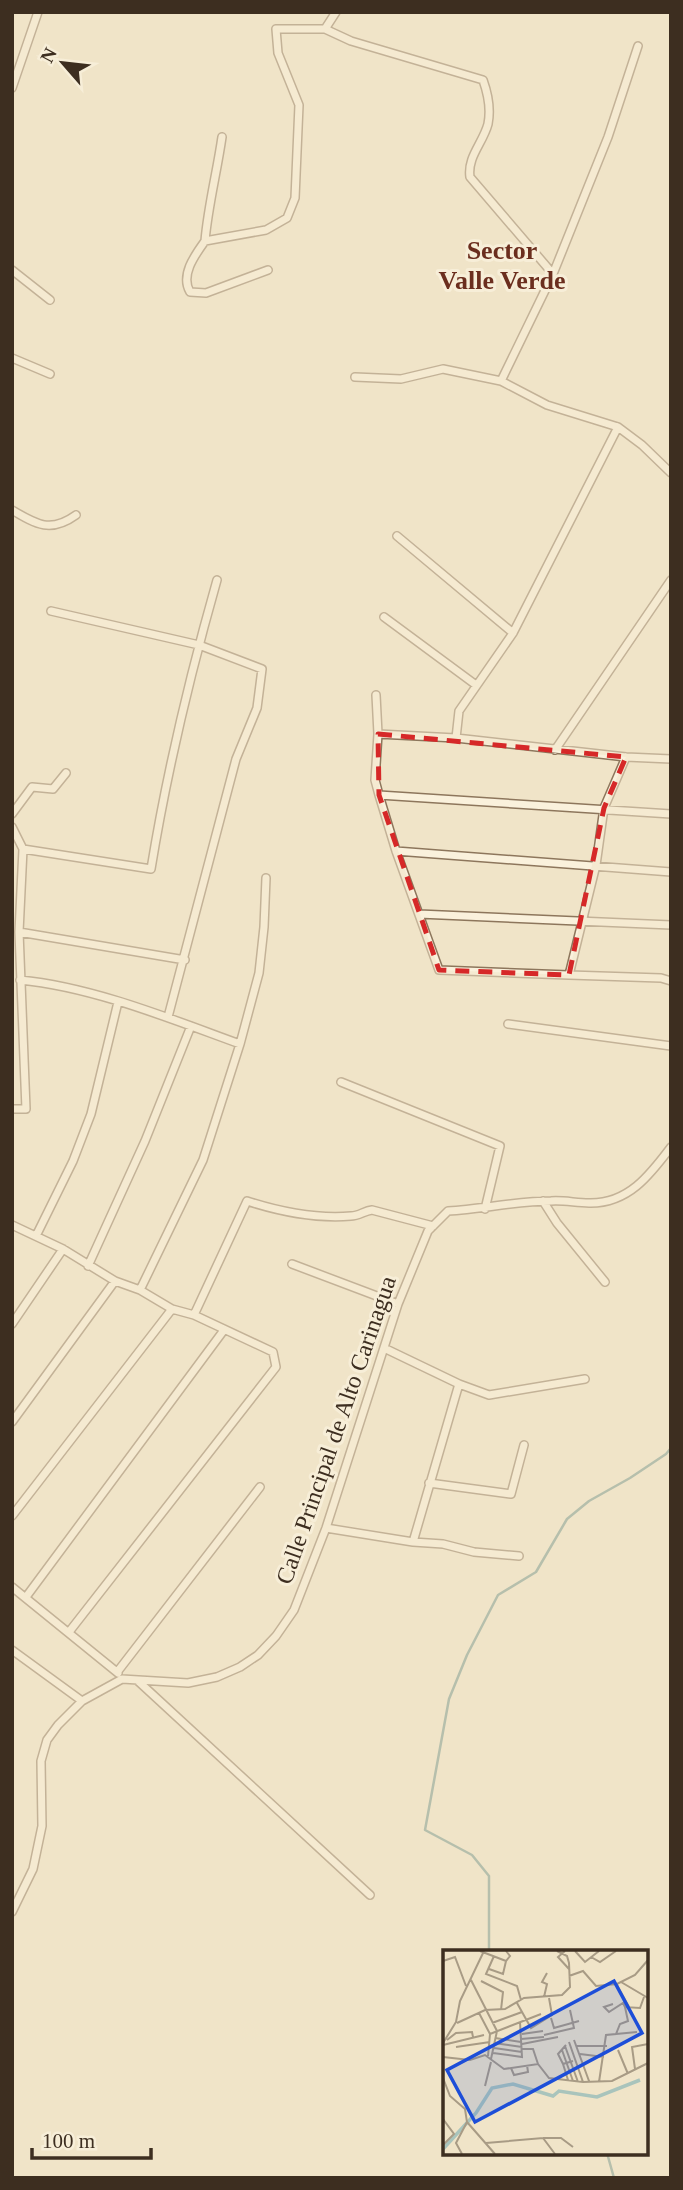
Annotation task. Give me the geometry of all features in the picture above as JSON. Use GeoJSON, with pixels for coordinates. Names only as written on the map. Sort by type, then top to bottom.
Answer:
{"type":"FeatureCollection","features":[{"type":"Feature","properties":{"kind":"street"},"geometry":{"type":"LineString","coordinates":[[12,88],[38,12]]}},
{"type":"Feature","properties":{"kind":"street"},"geometry":{"type":"LineString","coordinates":[[324,29],[336,12]]}},
{"type":"Feature","properties":{"kind":"street"},"geometry":{"type":"LineString","coordinates":[[205,241],[266,230],[287,218],[295,198],[299,106],[278,53],[276,29],[324,29],[351,41],[483,80],[489,95],[488,124],[469,167],[470,177],[553,274]]}},
{"type":"Feature","properties":{"kind":"street"},"geometry":{"type":"LineString","coordinates":[[501,381],[553,274],[608,137],[638,46]]}},
{"type":"Feature","properties":{"kind":"street"},"geometry":{"type":"LineString","coordinates":[[222,137],[216,185],[208,207],[205,241],[194,257],[186,286],[190,292],[206,293],[268,270]]}},
{"type":"Feature","properties":{"kind":"street"},"geometry":{"type":"LineString","coordinates":[[12,270],[50,300]]}},
{"type":"Feature","properties":{"kind":"street"},"geometry":{"type":"LineString","coordinates":[[12,358],[50,374]]}},
{"type":"Feature","properties":{"kind":"street"},"geometry":{"type":"LineString","coordinates":[[355,377],[401,379],[443,369],[501,381],[547,405],[618,427],[671,473]]}},
{"type":"Feature","properties":{"kind":"street"},"geometry":{"type":"LineString","coordinates":[[457,738],[459,711],[513,633],[618,427]]}},
{"type":"Feature","properties":{"kind":"street"},"geometry":{"type":"LineString","coordinates":[[12,510],[39,524],[63,525],[76,515]]}},
{"type":"Feature","properties":{"kind":"street"},"geometry":{"type":"LineString","coordinates":[[397,536],[513,633]]}},
{"type":"Feature","properties":{"kind":"street"},"geometry":{"type":"LineString","coordinates":[[23,849],[151,869],[165,786],[217,580]]}},
{"type":"Feature","properties":{"kind":"street"},"geometry":{"type":"LineString","coordinates":[[555,750],[671,580]]}},
{"type":"Feature","properties":{"kind":"street"},"geometry":{"type":"LineString","coordinates":[[51,611],[199,645],[262,669],[257,708],[236,760],[168,1017]]}},
{"type":"Feature","properties":{"kind":"street"},"geometry":{"type":"LineString","coordinates":[[384,617],[476,685]]}},
{"type":"Feature","properties":{"kind":"street"},"geometry":{"type":"LineString","coordinates":[[376,695],[378,734],[375,780],[396,851],[439,970],[661,978],[671,981]]}},
{"type":"Feature","properties":{"kind":"street"},"geometry":{"type":"LineString","coordinates":[[378,734],[457,738],[626,757],[671,759]]}},
{"type":"Feature","properties":{"kind":"street"},"geometry":{"type":"LineString","coordinates":[[569,975],[596,865],[604,808],[626,757]]}},
{"type":"Feature","properties":{"kind":"street"},"geometry":{"type":"LineString","coordinates":[[12,814],[32,787],[54,789],[66,773]]}},
{"type":"Feature","properties":{"kind":"street"},"geometry":{"type":"LineString","coordinates":[[379,795],[671,814]]}},
{"type":"Feature","properties":{"kind":"street"},"geometry":{"type":"LineString","coordinates":[[12,827],[23,849],[19,932],[26,1109],[12,1109]]}},
{"type":"Feature","properties":{"kind":"street"},"geometry":{"type":"LineString","coordinates":[[396,851],[671,872]]}},
{"type":"Feature","properties":{"kind":"street"},"geometry":{"type":"LineString","coordinates":[[141,1290],[203,1160],[240,1044],[259,973],[266,878]]}},
{"type":"Feature","properties":{"kind":"street"},"geometry":{"type":"LineString","coordinates":[[419,914],[671,925]]}},
{"type":"Feature","properties":{"kind":"street"},"geometry":{"type":"LineString","coordinates":[[19,932],[185,960]]}},
{"type":"Feature","properties":{"kind":"street"},"geometry":{"type":"LineString","coordinates":[[20,981],[48,983],[118,1002],[240,1044]]}},
{"type":"Feature","properties":{"kind":"street"},"geometry":{"type":"LineString","coordinates":[[36,1236],[73,1161],[91,1114],[118,1002]]}},
{"type":"Feature","properties":{"kind":"street"},"geometry":{"type":"LineString","coordinates":[[508,1024],[671,1046]]}},
{"type":"Feature","properties":{"kind":"street"},"geometry":{"type":"LineString","coordinates":[[88,1266],[145,1141],[191,1026]]}},
{"type":"Feature","properties":{"kind":"street"},"geometry":{"type":"LineString","coordinates":[[341,1082],[500,1146],[485,1209]]}},
{"type":"Feature","properties":{"kind":"street"},"geometry":{"type":"LineString","coordinates":[[194,1315],[247,1201],[281,1212],[325,1216],[355,1216],[372,1210],[433,1226],[448,1211],[543,1201],[593,1204],[617,1198],[633,1191],[643,1182],[671,1147]]}},
{"type":"Feature","properties":{"kind":"street"},"geometry":{"type":"LineString","coordinates":[[543,1201],[556,1223],[605,1282]]}},
{"type":"Feature","properties":{"kind":"street"},"geometry":{"type":"LineString","coordinates":[[12,1225],[64,1250],[115,1281],[141,1290],[172,1309],[194,1315],[273,1352],[276,1367],[69,1632]]}},
{"type":"Feature","properties":{"kind":"street","name":"Calle Principal de Alto Carinagua"},"geometry":{"type":"LineString","coordinates":[[122,1679],[188,1683],[217,1677],[258,1655],[276,1636],[294,1610],[326,1528],[398,1304],[428,1231],[433,1226]]}},
{"type":"Feature","properties":{"kind":"street"},"geometry":{"type":"LineString","coordinates":[[12,1324],[64,1250]]}},
{"type":"Feature","properties":{"kind":"street"},"geometry":{"type":"LineString","coordinates":[[292,1264],[398,1304]]}},
{"type":"Feature","properties":{"kind":"street"},"geometry":{"type":"LineString","coordinates":[[12,1422],[115,1281]]}},
{"type":"Feature","properties":{"kind":"street"},"geometry":{"type":"LineString","coordinates":[[12,1516],[172,1309]]}},
{"type":"Feature","properties":{"kind":"street"},"geometry":{"type":"LineString","coordinates":[[26,1597],[224,1330]]}},
{"type":"Feature","properties":{"kind":"street"},"geometry":{"type":"LineString","coordinates":[[384,1348],[489,1395],[585,1379]]}},
{"type":"Feature","properties":{"kind":"street"},"geometry":{"type":"LineString","coordinates":[[413,1542],[460,1384]]}},
{"type":"Feature","properties":{"kind":"street"},"geometry":{"type":"LineString","coordinates":[[429,1483],[511,1494],[524,1445]]}},
{"type":"Feature","properties":{"kind":"street"},"geometry":{"type":"LineString","coordinates":[[118,1671],[260,1487]]}},
{"type":"Feature","properties":{"kind":"street"},"geometry":{"type":"LineString","coordinates":[[326,1528],[443,1544],[474,1552],[519,1556]]}},
{"type":"Feature","properties":{"kind":"street"},"geometry":{"type":"LineString","coordinates":[[12,1587],[118,1671],[122,1679],[82,1701],[47,1740],[41,1761],[42,1826],[33,1869],[12,1912]]}},
{"type":"Feature","properties":{"kind":"street"},"geometry":{"type":"LineString","coordinates":[[12,1650],[82,1701]]}},
{"type":"Feature","properties":{"kind":"street"},"geometry":{"type":"LineString","coordinates":[[137,1681],[370,1895]]}},
{"type":"Feature","properties":{"kind":"highlighted area"},"geometry":{"type":"Polygon","coordinates":[[[378,734],[626,757],[604,808],[569,975],[439,970],[379,795],[378,734]]]}},
{"type":"Feature","properties":{"kind":"waterway"},"geometry":{"type":"LineString","coordinates":[[489,1950],[489,1876],[472,1855],[425,1830],[449,1699],[467,1655],[498,1595],[536,1572],[567,1519],[589,1501],[630,1478],[671,1448]]}},
{"type":"Feature","properties":{"kind":"waterway"},"geometry":{"type":"LineString","coordinates":[[608,2155],[614,2178]]}},
{"type":"Feature","properties":{"kind":"district","name":"Sector Valle Verde"},"geometry":{"type":"Point","coordinates":[502,265]}}]}
